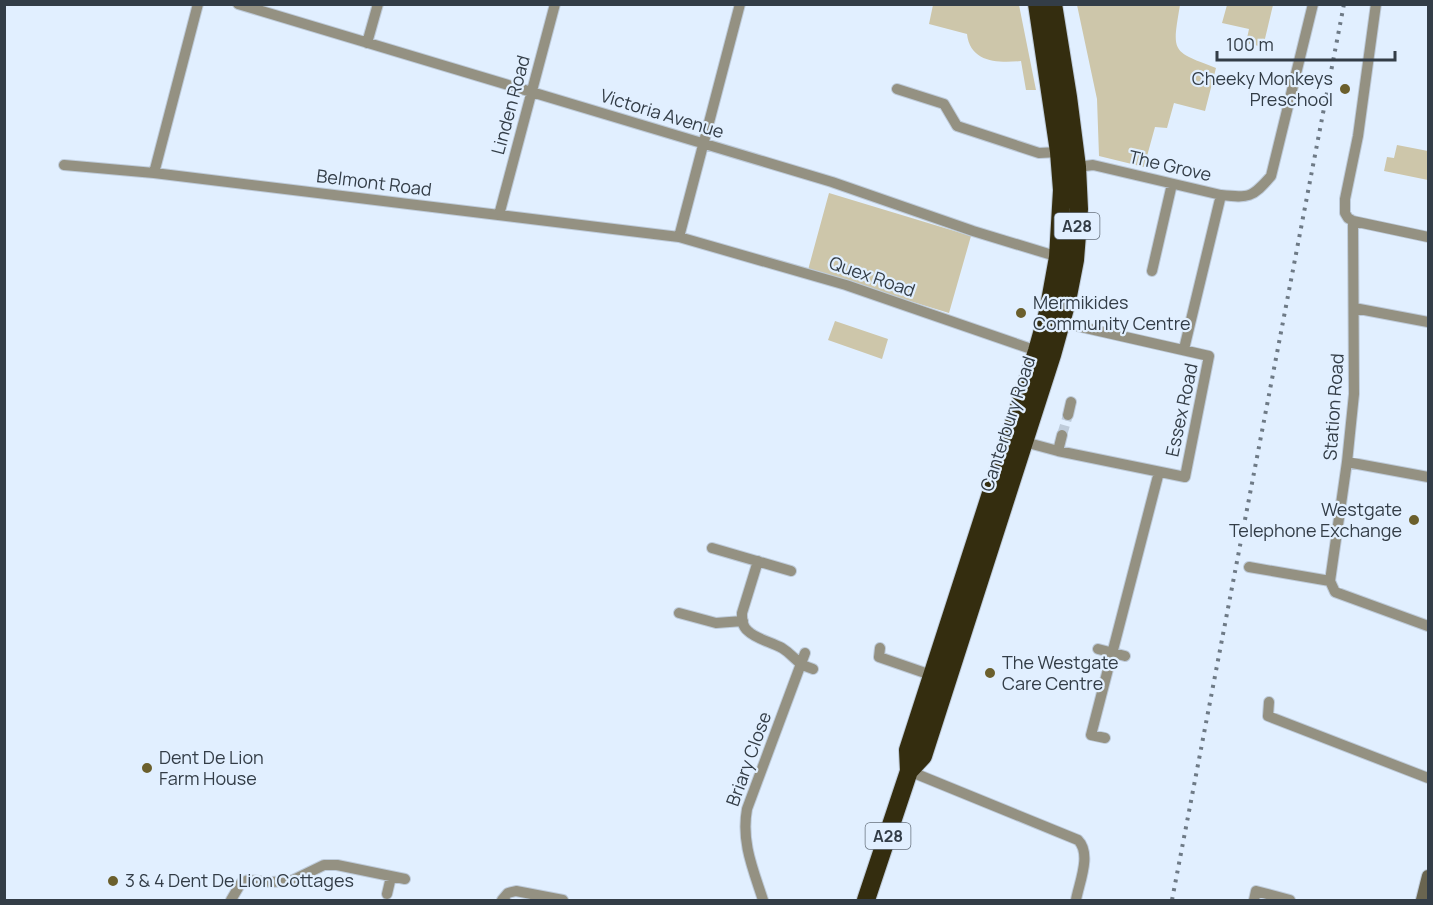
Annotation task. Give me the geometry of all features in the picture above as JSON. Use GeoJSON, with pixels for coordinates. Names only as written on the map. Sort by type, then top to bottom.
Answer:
{"type":"FeatureCollection","features":[{"type":"Feature","properties":{"kind":"highway","name":"Canterbury Road"},"geometry":{"type":"LineString","coordinates":[[1037,4],[1059,152],[1066,259]]}},
{"type":"Feature","properties":{"kind":"highway","name":"Canterbury Road"},"geometry":{"type":"LineString","coordinates":[[909,771],[922,756],[1044,353],[1048,312],[1066,259],[1079,209],[1077,167],[1053,4]]}},
{"type":"Feature","properties":{"kind":"highway","name":"Canterbury Road"},"geometry":{"type":"LineString","coordinates":[[866,900],[909,771],[908,750],[932,675],[1017,440]]}},
{"type":"Feature","properties":{"kind":"street"},"geometry":{"type":"LineString","coordinates":[[154,173],[198,4]]}},
{"type":"Feature","properties":{"kind":"street","name":"Victoria Avenue"},"geometry":{"type":"LineString","coordinates":[[238,4],[832,182],[973,231],[1066,259]]}},
{"type":"Feature","properties":{"kind":"street"},"geometry":{"type":"LineString","coordinates":[[368,43],[378,4]]}},
{"type":"Feature","properties":{"kind":"street","name":"Linden Road"},"geometry":{"type":"LineString","coordinates":[[499,215],[555,4]]}},
{"type":"Feature","properties":{"kind":"street"},"geometry":{"type":"LineString","coordinates":[[679,237],[740,4]]}},
{"type":"Feature","properties":{"kind":"street","name":"The Grove"},"geometry":{"type":"LineString","coordinates":[[1077,167],[1093,165],[1221,195],[1242,197],[1257,193],[1271,176],[1313,4]]}},
{"type":"Feature","properties":{"kind":"street","name":"Station Road"},"geometry":{"type":"LineString","coordinates":[[1330,581],[1354,393],[1354,308],[1349,217],[1345,199],[1358,136],[1376,4]]}},
{"type":"Feature","properties":{"kind":"street"},"geometry":{"type":"LineString","coordinates":[[897,89],[944,104],[957,126],[1039,153],[1059,152],[1077,167]]}},
{"type":"Feature","properties":{"kind":"street","name":"Belmont Road"},"geometry":{"type":"LineString","coordinates":[[64,165],[154,173],[679,237]]}},
{"type":"Feature","properties":{"kind":"street"},"geometry":{"type":"LineString","coordinates":[[1152,271],[1172,184]]}},
{"type":"Feature","properties":{"kind":"street","name":"Essex Road"},"geometry":{"type":"LineString","coordinates":[[1159,472],[1185,477],[1209,356],[1184,350],[1221,195]]}},
{"type":"Feature","properties":{"kind":"street"},"geometry":{"type":"LineString","coordinates":[[1349,217],[1428,237]]}},
{"type":"Feature","properties":{"kind":"street","name":"Quex Road"},"geometry":{"type":"LineString","coordinates":[[679,237],[846,285],[1044,353]]}},
{"type":"Feature","properties":{"kind":"street"},"geometry":{"type":"LineString","coordinates":[[1354,308],[1428,322]]}},
{"type":"Feature","properties":{"kind":"street"},"geometry":{"type":"LineString","coordinates":[[1077,326],[1184,350]]}},
{"type":"Feature","properties":{"kind":"street"},"geometry":{"type":"LineString","coordinates":[[1068,415],[1071,402]]}},
{"type":"Feature","properties":{"kind":"street"},"geometry":{"type":"LineString","coordinates":[[1058,451],[1062,435]]}},
{"type":"Feature","properties":{"kind":"street"},"geometry":{"type":"LineString","coordinates":[[1017,440],[1159,472],[1091,735],[1104,738]]}},
{"type":"Feature","properties":{"kind":"street"},"geometry":{"type":"LineString","coordinates":[[1347,462],[1428,477]]}},
{"type":"Feature","properties":{"kind":"street"},"geometry":{"type":"LineString","coordinates":[[712,548],[791,571]]}},
{"type":"Feature","properties":{"kind":"street"},"geometry":{"type":"LineString","coordinates":[[758,561],[742,613],[742,621],[749,632],[782,648],[801,665],[813,669]]}},
{"type":"Feature","properties":{"kind":"street"},"geometry":{"type":"LineString","coordinates":[[1249,567],[1330,581],[1335,592],[1428,626]]}},
{"type":"Feature","properties":{"kind":"street"},"geometry":{"type":"LineString","coordinates":[[679,613],[716,623],[742,621]]}},
{"type":"Feature","properties":{"kind":"street"},"geometry":{"type":"LineString","coordinates":[[880,648],[879,657],[932,675]]}},
{"type":"Feature","properties":{"kind":"street"},"geometry":{"type":"LineString","coordinates":[[1098,650],[1125,656]]}},
{"type":"Feature","properties":{"kind":"street","name":"Briary Close"},"geometry":{"type":"LineString","coordinates":[[763,900],[745,842],[745,817],[806,653]]}},
{"type":"Feature","properties":{"kind":"street"},"geometry":{"type":"LineString","coordinates":[[1269,702],[1268,716],[1428,778]]}},
{"type":"Feature","properties":{"kind":"street"},"geometry":{"type":"LineString","coordinates":[[909,771],[1078,840],[1083,845],[1085,854],[1076,900]]}},
{"type":"Feature","properties":{"kind":"street"},"geometry":{"type":"LineString","coordinates":[[231,900],[241,883],[248,880],[271,882],[291,880],[324,865],[337,865],[405,879]]}},
{"type":"Feature","properties":{"kind":"street"},"geometry":{"type":"LineString","coordinates":[[387,894],[391,876]]}},
{"type":"Feature","properties":{"kind":"street"},"geometry":{"type":"LineString","coordinates":[[1422,900],[1428,876]]}},
{"type":"Feature","properties":{"kind":"street"},"geometry":{"type":"LineString","coordinates":[[502,900],[508,893],[516,891],[563,900]]}},
{"type":"Feature","properties":{"kind":"street"},"geometry":{"type":"LineString","coordinates":[[1254,900],[1256,891],[1290,900]]}},
{"type":"Feature","properties":{"kind":"shaded area"},"geometry":{"type":"Polygon","coordinates":[[[933,5],[1019,5],[1036,90],[1026,90],[1021,61],[1004,62],[987,59],[974,51],[969,44],[967,34],[929,24],[933,5]]]}},
{"type":"Feature","properties":{"kind":"shaded area"},"geometry":{"type":"Polygon","coordinates":[[[1077,5],[1180,5],[1176,33],[1178,48],[1190,58],[1216,68],[1205,111],[1174,103],[1167,128],[1155,127],[1144,167],[1099,156],[1097,99],[1077,5]]]}},
{"type":"Feature","properties":{"kind":"shaded area"},"geometry":{"type":"Polygon","coordinates":[[[1227,5],[1273,5],[1263,47],[1246,43],[1249,29],[1222,23],[1227,5]]]}},
{"type":"Feature","properties":{"kind":"shaded area"},"geometry":{"type":"Polygon","coordinates":[[[1397,145],[1428,151],[1428,180],[1384,171],[1387,157],[1394,158],[1397,145]]]}},
{"type":"Feature","properties":{"kind":"shaded area"},"geometry":{"type":"Polygon","coordinates":[[[829,193],[971,236],[949,313],[808,270],[829,193]]]}},
{"type":"Feature","properties":{"kind":"shaded area"},"geometry":{"type":"Polygon","coordinates":[[[835,321],[888,339],[882,359],[828,340],[835,321]]]}},
{"type":"Feature","properties":{"kind":"tunnel"},"geometry":{"type":"LineString","coordinates":[[1062,435],[1068,415]]}},
{"type":"Feature","properties":{"kind":"railway"},"geometry":{"type":"LineString","coordinates":[[1172,900],[1344,4]]}},
{"type":"Feature","properties":{"kind":"place","name":"Cheeky Monkeys Preschool"},"geometry":{"type":"Point","coordinates":[1345,89]}},
{"type":"Feature","properties":{"kind":"place","name":"Mermikides Community Centre"},"geometry":{"type":"Point","coordinates":[1021,313]}},
{"type":"Feature","properties":{"kind":"place","name":"Westgate Telephone Exchange"},"geometry":{"type":"Point","coordinates":[1414,520]}},
{"type":"Feature","properties":{"kind":"place","name":"The Westgate Care Centre"},"geometry":{"type":"Point","coordinates":[990,673]}},
{"type":"Feature","properties":{"kind":"place","name":"Dent De Lion Farm House"},"geometry":{"type":"Point","coordinates":[147,768]}},
{"type":"Feature","properties":{"kind":"place","name":"3 & 4 Dent De Lion Cottages"},"geometry":{"type":"Point","coordinates":[113,881]}}]}
